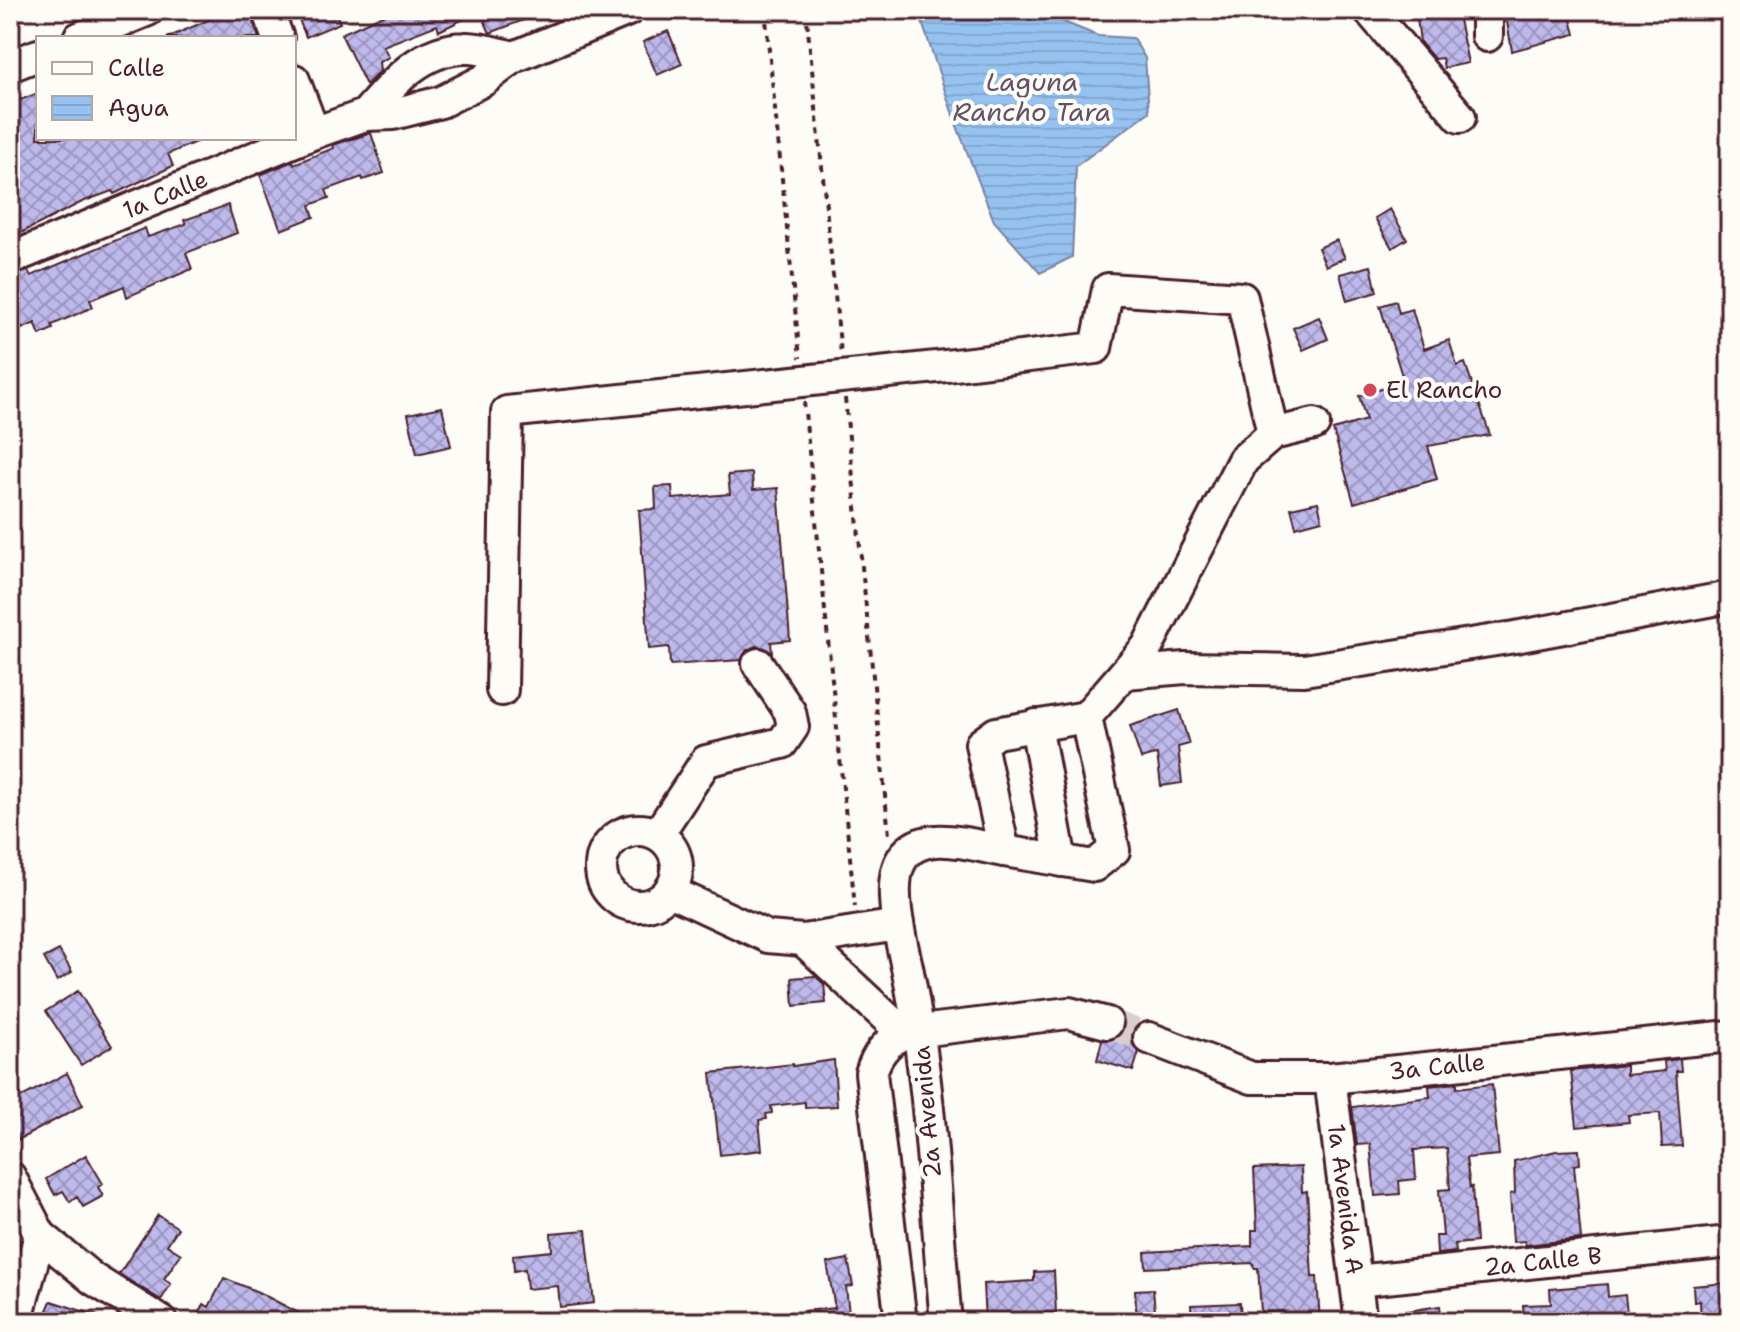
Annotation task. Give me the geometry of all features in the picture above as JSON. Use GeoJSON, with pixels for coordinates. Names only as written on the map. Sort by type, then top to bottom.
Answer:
{"type":"FeatureCollection","features":[{"type":"Feature","properties":{"kind":"street"},"geometry":{"type":"LineString","coordinates":[[84,36],[148,10]]}},
{"type":"Feature","properties":{"kind":"street"},"geometry":{"type":"LineString","coordinates":[[267,10],[277,36]]}},
{"type":"Feature","properties":{"kind":"street","name":"1a Calle"},"geometry":{"type":"LineString","coordinates":[[10,259],[314,133],[365,115],[393,114],[441,102],[484,80],[514,57],[628,10]]}},
{"type":"Feature","properties":{"kind":"street"},"geometry":{"type":"LineString","coordinates":[[1369,10],[1460,117]]}},
{"type":"Feature","properties":{"kind":"street","name":"1a Calle"},"geometry":{"type":"LineString","coordinates":[[365,115],[396,79],[429,55],[466,47],[514,57]]}},
{"type":"Feature","properties":{"kind":"street"},"geometry":{"type":"LineString","coordinates":[[10,66],[36,56]]}},
{"type":"Feature","properties":{"kind":"street"},"geometry":{"type":"LineString","coordinates":[[296,85],[314,133]]}},
{"type":"Feature","properties":{"kind":"street"},"geometry":{"type":"LineString","coordinates":[[502,690],[507,412],[1096,348],[1108,289],[1242,298],[1273,434]]}},
{"type":"Feature","properties":{"kind":"street"},"geometry":{"type":"LineString","coordinates":[[1004,851],[981,744],[996,733],[1086,717],[1147,647],[1243,460],[1273,434],[1314,424]]}},
{"type":"Feature","properties":{"kind":"street"},"geometry":{"type":"LineString","coordinates":[[1125,673],[1185,668],[1304,670],[1515,637],[1730,597]]}},
{"type":"Feature","properties":{"kind":"street"},"geometry":{"type":"LineString","coordinates":[[658,834],[706,761],[782,743],[793,727],[790,712],[758,664]]}},
{"type":"Feature","properties":{"kind":"street"},"geometry":{"type":"LineString","coordinates":[[911,1032],[895,883],[902,859],[922,843],[943,841],[1094,866],[1114,850],[1086,717]]}},
{"type":"Feature","properties":{"kind":"street"},"geometry":{"type":"LineString","coordinates":[[1036,725],[1061,861]]}},
{"type":"Feature","properties":{"kind":"street"},"geometry":{"type":"LineString","coordinates":[[633,830],[658,834],[668,842],[675,854],[675,879],[669,891],[660,900],[637,906],[614,897],[601,877],[600,865],[610,842],[620,834],[633,830]]}},
{"type":"Feature","properties":{"kind":"street"},"geometry":{"type":"LineString","coordinates":[[669,891],[768,937],[803,940],[898,925]]}},
{"type":"Feature","properties":{"kind":"street"},"geometry":{"type":"LineString","coordinates":[[803,940],[911,1032],[1069,1013],[1107,1023]]}},
{"type":"Feature","properties":{"kind":"street","name":"2a Avenida"},"geometry":{"type":"LineString","coordinates":[[901,1322],[871,1073],[876,1057],[888,1042],[911,1032],[946,1322]]}},
{"type":"Feature","properties":{"kind":"street","name":"3a Calle"},"geometry":{"type":"LineString","coordinates":[[1149,1038],[1252,1078],[1330,1078],[1730,1036]]}},
{"type":"Feature","properties":{"kind":"street","name":"1a Avenida A"},"geometry":{"type":"LineString","coordinates":[[1330,1078],[1361,1322]]}},
{"type":"Feature","properties":{"kind":"street"},"geometry":{"type":"LineString","coordinates":[[10,1177],[40,1235],[93,1279],[162,1322]]}},
{"type":"Feature","properties":{"kind":"street"},"geometry":{"type":"LineString","coordinates":[[16,1322],[40,1235]]}},
{"type":"Feature","properties":{"kind":"street","name":"2a Calle B"},"geometry":{"type":"LineString","coordinates":[[1356,1281],[1730,1242]]}},
{"type":"Feature","properties":{"kind":"path"},"geometry":{"type":"LineString","coordinates":[[765,10],[800,359]]}},
{"type":"Feature","properties":{"kind":"path"},"geometry":{"type":"LineString","coordinates":[[806,10],[841,357]]}},
{"type":"Feature","properties":{"kind":"path"},"geometry":{"type":"LineString","coordinates":[[844,389],[890,846]]}},
{"type":"Feature","properties":{"kind":"path"},"geometry":{"type":"LineString","coordinates":[[803,391],[855,915]]}},
{"type":"Feature","properties":{"kind":"water","name":"Laguna Rancho Tara"},"geometry":{"type":"Polygon","coordinates":[[[918,10],[1035,10],[1098,36],[1133,38],[1145,58],[1149,112],[1076,166],[1072,257],[1040,273],[994,221],[955,121],[918,10]]]}},
{"type":"Feature","properties":{"kind":"building"},"geometry":{"type":"Polygon","coordinates":[[[231,10],[249,10],[258,36],[172,36],[231,10]]]}},
{"type":"Feature","properties":{"kind":"building"},"geometry":{"type":"Polygon","coordinates":[[[295,10],[334,10],[340,23],[306,37],[295,10]]]}},
{"type":"Feature","properties":{"kind":"building"},"geometry":{"type":"Polygon","coordinates":[[[394,10],[547,11],[490,33],[480,11],[439,31],[437,25],[383,46],[389,57],[379,62],[380,71],[366,85],[341,34],[394,10]]]}},
{"type":"Feature","properties":{"kind":"building"},"geometry":{"type":"Polygon","coordinates":[[[1416,10],[1457,10],[1468,63],[1444,68],[1442,58],[1434,59],[1420,42],[1416,10]]]}},
{"type":"Feature","properties":{"kind":"building"},"geometry":{"type":"Polygon","coordinates":[[[1505,10],[1556,10],[1559,19],[1570,16],[1575,34],[1512,51],[1505,10]]]}},
{"type":"Feature","properties":{"kind":"building"},"geometry":{"type":"Polygon","coordinates":[[[668,31],[682,64],[657,75],[643,42],[668,31]]]}},
{"type":"Feature","properties":{"kind":"building"},"geometry":{"type":"Polygon","coordinates":[[[36,94],[36,140],[200,140],[168,154],[173,166],[114,194],[112,191],[82,202],[23,232],[10,235],[10,104],[36,94]]]}},
{"type":"Feature","properties":{"kind":"building"},"geometry":{"type":"Polygon","coordinates":[[[371,133],[384,173],[326,190],[329,198],[310,205],[314,217],[281,230],[260,175],[371,133]]]}},
{"type":"Feature","properties":{"kind":"building"},"geometry":{"type":"Polygon","coordinates":[[[228,205],[237,233],[186,253],[192,269],[127,297],[124,286],[90,300],[93,307],[52,325],[53,329],[40,335],[35,323],[22,329],[19,322],[10,327],[10,277],[28,271],[31,276],[145,228],[148,237],[186,224],[184,220],[228,205]]]}},
{"type":"Feature","properties":{"kind":"building"},"geometry":{"type":"Polygon","coordinates":[[[1390,209],[1407,239],[1392,248],[1375,218],[1390,209]]]}},
{"type":"Feature","properties":{"kind":"building"},"geometry":{"type":"Polygon","coordinates":[[[1337,240],[1345,258],[1326,266],[1318,248],[1337,240]]]}},
{"type":"Feature","properties":{"kind":"building"},"geometry":{"type":"Polygon","coordinates":[[[1371,266],[1377,292],[1347,301],[1340,274],[1371,266]]]}},
{"type":"Feature","properties":{"kind":"building"},"geometry":{"type":"Polygon","coordinates":[[[1396,301],[1399,313],[1412,309],[1424,349],[1449,340],[1457,366],[1465,363],[1490,435],[1428,446],[1437,479],[1354,503],[1333,430],[1366,420],[1359,396],[1404,382],[1380,306],[1396,301]]]}},
{"type":"Feature","properties":{"kind":"building"},"geometry":{"type":"Polygon","coordinates":[[[1319,317],[1328,339],[1303,350],[1293,328],[1319,317]]]}},
{"type":"Feature","properties":{"kind":"building"},"geometry":{"type":"Polygon","coordinates":[[[442,407],[451,446],[417,454],[408,414],[442,407]]]}},
{"type":"Feature","properties":{"kind":"building"},"geometry":{"type":"Polygon","coordinates":[[[752,473],[753,490],[778,488],[790,640],[771,642],[772,653],[756,646],[747,650],[741,660],[670,665],[669,647],[649,649],[639,510],[656,509],[655,487],[672,486],[673,499],[730,494],[728,475],[752,473]]]}},
{"type":"Feature","properties":{"kind":"building"},"geometry":{"type":"Polygon","coordinates":[[[1318,502],[1322,520],[1296,527],[1291,508],[1318,502]]]}},
{"type":"Feature","properties":{"kind":"building"},"geometry":{"type":"Polygon","coordinates":[[[1179,710],[1189,744],[1178,747],[1182,783],[1161,786],[1157,754],[1141,759],[1130,726],[1179,710]]]}},
{"type":"Feature","properties":{"kind":"building"},"geometry":{"type":"Polygon","coordinates":[[[59,950],[72,972],[57,981],[44,958],[59,950]]]}},
{"type":"Feature","properties":{"kind":"building"},"geometry":{"type":"Polygon","coordinates":[[[815,976],[824,984],[826,1003],[794,1006],[792,978],[815,976]]]}},
{"type":"Feature","properties":{"kind":"building"},"geometry":{"type":"Polygon","coordinates":[[[78,991],[112,1046],[81,1065],[46,1011],[78,991]]]}},
{"type":"Feature","properties":{"kind":"building"},"geometry":{"type":"Polygon","coordinates":[[[1122,1031],[1132,1034],[1131,1042],[1139,1052],[1133,1071],[1097,1060],[1102,1040],[1112,1040],[1122,1031]]]}},
{"type":"Feature","properties":{"kind":"building"},"geometry":{"type":"Polygon","coordinates":[[[1680,1059],[1681,1071],[1676,1071],[1682,1146],[1662,1147],[1660,1113],[1628,1115],[1629,1122],[1577,1127],[1571,1071],[1626,1065],[1626,1075],[1665,1071],[1664,1061],[1680,1059]]]}},
{"type":"Feature","properties":{"kind":"building"},"geometry":{"type":"Polygon","coordinates":[[[834,1060],[837,1106],[805,1108],[805,1102],[771,1106],[772,1113],[766,1114],[767,1119],[759,1120],[762,1150],[720,1155],[711,1073],[834,1060]]]}},
{"type":"Feature","properties":{"kind":"building"},"geometry":{"type":"Polygon","coordinates":[[[67,1073],[83,1105],[18,1140],[10,1123],[10,1103],[67,1073]]]}},
{"type":"Feature","properties":{"kind":"building"},"geometry":{"type":"Polygon","coordinates":[[[1457,1083],[1457,1088],[1492,1084],[1499,1155],[1466,1158],[1472,1187],[1476,1242],[1455,1244],[1456,1252],[1437,1254],[1436,1236],[1443,1236],[1439,1190],[1450,1189],[1447,1148],[1414,1150],[1416,1179],[1399,1181],[1400,1194],[1375,1196],[1370,1144],[1357,1145],[1352,1107],[1430,1097],[1429,1086],[1457,1083]]]}},
{"type":"Feature","properties":{"kind":"building"},"geometry":{"type":"Polygon","coordinates":[[[1579,1150],[1580,1164],[1574,1165],[1581,1239],[1525,1245],[1525,1241],[1513,1242],[1510,1194],[1515,1193],[1514,1161],[1556,1151],[1579,1150]]]}},
{"type":"Feature","properties":{"kind":"building"},"geometry":{"type":"Polygon","coordinates":[[[86,1155],[103,1184],[98,1187],[103,1196],[83,1207],[77,1197],[70,1202],[63,1191],[55,1195],[46,1179],[86,1155]]]}},
{"type":"Feature","properties":{"kind":"building"},"geometry":{"type":"Polygon","coordinates":[[[1301,1167],[1302,1192],[1307,1191],[1312,1277],[1317,1277],[1320,1322],[1284,1322],[1283,1311],[1261,1312],[1258,1268],[1254,1268],[1253,1263],[1146,1268],[1145,1252],[1252,1246],[1252,1230],[1257,1230],[1254,1169],[1301,1167]]]}},
{"type":"Feature","properties":{"kind":"building"},"geometry":{"type":"Polygon","coordinates":[[[158,1215],[178,1228],[167,1245],[181,1254],[164,1279],[171,1284],[161,1300],[119,1274],[158,1215]]]}},
{"type":"Feature","properties":{"kind":"building"},"geometry":{"type":"Polygon","coordinates":[[[586,1230],[594,1303],[560,1307],[558,1286],[527,1289],[525,1269],[514,1271],[513,1255],[552,1251],[551,1233],[586,1230]]]}},
{"type":"Feature","properties":{"kind":"building"},"geometry":{"type":"Polygon","coordinates":[[[848,1259],[853,1286],[846,1287],[850,1322],[805,1322],[804,1311],[835,1308],[827,1263],[848,1259]]]}},
{"type":"Feature","properties":{"kind":"building"},"geometry":{"type":"Polygon","coordinates":[[[1054,1271],[1056,1313],[1035,1314],[1036,1322],[985,1322],[983,1284],[1034,1281],[1034,1272],[1054,1271]]]}},
{"type":"Feature","properties":{"kind":"building"},"geometry":{"type":"Polygon","coordinates":[[[224,1278],[316,1322],[195,1322],[204,1304],[209,1307],[224,1278]]]}},
{"type":"Feature","properties":{"kind":"building"},"geometry":{"type":"Polygon","coordinates":[[[1726,1283],[1730,1322],[1701,1322],[1700,1301],[1694,1302],[1693,1286],[1726,1283]]]}},
{"type":"Feature","properties":{"kind":"building"},"geometry":{"type":"Polygon","coordinates":[[[1607,1284],[1608,1297],[1625,1295],[1628,1322],[1524,1322],[1523,1305],[1551,1304],[1550,1289],[1607,1284]]]}},
{"type":"Feature","properties":{"kind":"building"},"geometry":{"type":"Polygon","coordinates":[[[1153,1289],[1156,1322],[1137,1322],[1135,1290],[1153,1289]]]}},
{"type":"Feature","properties":{"kind":"building"},"geometry":{"type":"Polygon","coordinates":[[[51,1301],[107,1319],[106,1322],[42,1322],[51,1301]]]}},
{"type":"Feature","properties":{"kind":"building"},"geometry":{"type":"Polygon","coordinates":[[[1240,1303],[1241,1322],[1192,1322],[1191,1305],[1240,1303]]]}},
{"type":"Feature","properties":{"kind":"building"},"geometry":{"type":"Polygon","coordinates":[[[1440,1306],[1442,1322],[1394,1322],[1394,1313],[1440,1306]]]}},
{"type":"Feature","properties":{"kind":"tunnel"},"geometry":{"type":"LineString","coordinates":[[1107,1023],[1149,1038]]}},
{"type":"Feature","properties":{"kind":"place","name":"El Rancho"},"geometry":{"type":"Point","coordinates":[1370,390]}}]}
